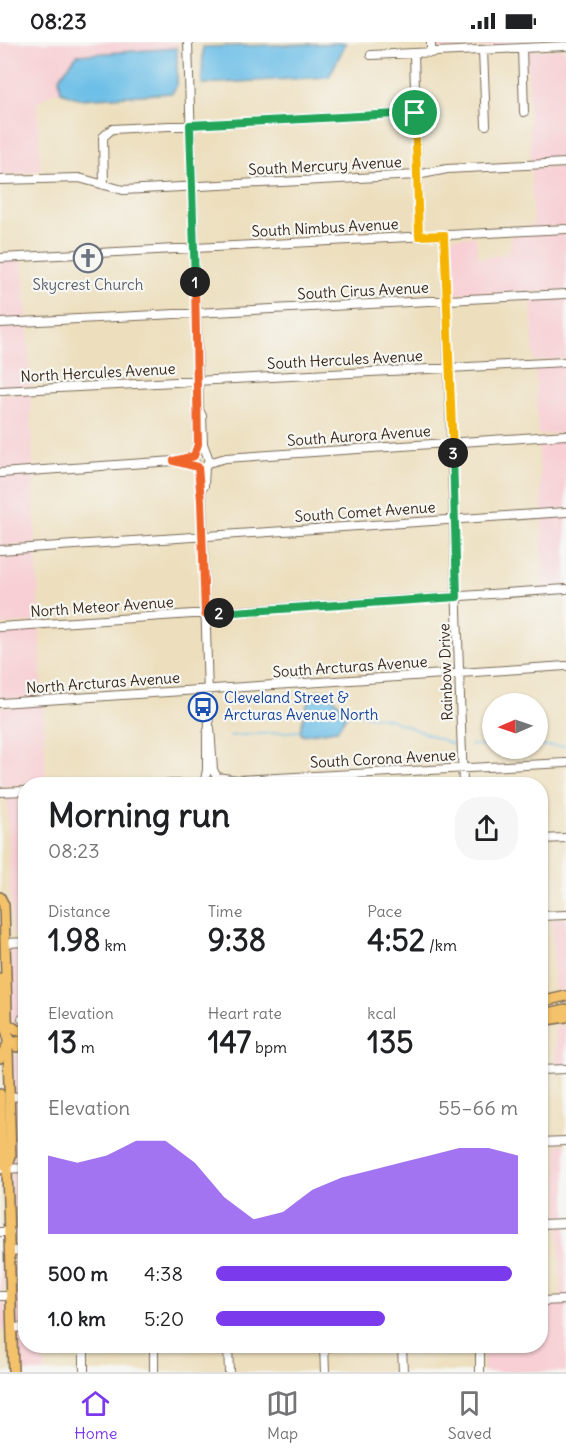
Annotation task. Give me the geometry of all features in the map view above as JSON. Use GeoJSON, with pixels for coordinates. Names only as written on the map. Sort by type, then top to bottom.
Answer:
{"type":"FeatureCollection","features":[{"type":"Feature","properties":{"kind":"main road"},"geometry":{"type":"LineString","coordinates":[[0,897],[4,905],[8,1023],[2,1097],[2,1156],[5,1232],[10,1251],[13,1372]]}},
{"type":"Feature","properties":{"kind":"main road"},"geometry":{"type":"LineString","coordinates":[[0,978],[6,1044],[11,1156],[4,1169]]}},
{"type":"Feature","properties":{"kind":"main road"},"geometry":{"type":"LineString","coordinates":[[548,1000],[566,996]]}},
{"type":"Feature","properties":{"kind":"main road"},"geometry":{"type":"LineString","coordinates":[[548,1013],[566,1010]]}},
{"type":"Feature","properties":{"kind":"main road"},"geometry":{"type":"LineString","coordinates":[[548,1020],[566,1017]]}},
{"type":"Feature","properties":{"kind":"main road"},"geometry":{"type":"LineString","coordinates":[[8,1023],[18,1030]]}},
{"type":"Feature","properties":{"kind":"main road"},"geometry":{"type":"LineString","coordinates":[[2,1097],[10,1114]]}},
{"type":"Feature","properties":{"kind":"street"},"geometry":{"type":"LineString","coordinates":[[188,42],[201,500],[212,777]]}},
{"type":"Feature","properties":{"kind":"street"},"geometry":{"type":"LineString","coordinates":[[430,42],[431,52]]}},
{"type":"Feature","properties":{"kind":"street"},"geometry":{"type":"LineString","coordinates":[[371,55],[566,46]]}},
{"type":"Feature","properties":{"kind":"street"},"geometry":{"type":"LineString","coordinates":[[522,48],[524,112]]}},
{"type":"Feature","properties":{"kind":"street"},"geometry":{"type":"LineString","coordinates":[[483,50],[486,125]]}},
{"type":"Feature","properties":{"kind":"street"},"geometry":{"type":"LineString","coordinates":[[414,53],[419,236]]}},
{"type":"Feature","properties":{"kind":"street"},"geometry":{"type":"LineString","coordinates":[[104,185],[103,137],[108,131],[415,113]]}},
{"type":"Feature","properties":{"kind":"street","name":"South Mercury Avenue"},"geometry":{"type":"LineString","coordinates":[[0,180],[79,178],[123,190],[417,175],[447,169],[566,163]]}},
{"type":"Feature","properties":{"kind":"street","name":"South Nimbus Avenue"},"geometry":{"type":"LineString","coordinates":[[0,258],[566,229]]}},
{"type":"Feature","properties":{"kind":"street","name":"Rainbow Drive"},"geometry":{"type":"LineString","coordinates":[[444,235],[463,777]]}},
{"type":"Feature","properties":{"kind":"street","name":"South Cirus Avenue"},"geometry":{"type":"LineString","coordinates":[[0,323],[566,294]]}},
{"type":"Feature","properties":{"kind":"street","name":"South Hercules Avenue"},"geometry":{"type":"LineString","coordinates":[[198,381],[566,362]]}},
{"type":"Feature","properties":{"kind":"street","name":"North Hercules Avenue"},"geometry":{"type":"LineString","coordinates":[[0,391],[198,381]]}},
{"type":"Feature","properties":{"kind":"street","name":"South Aurora Avenue"},"geometry":{"type":"LineString","coordinates":[[0,473],[566,435]]}},
{"type":"Feature","properties":{"kind":"street","name":"South Comet Avenue"},"geometry":{"type":"LineString","coordinates":[[0,550],[566,513]]}},
{"type":"Feature","properties":{"kind":"street","name":"North Meteor Avenue"},"geometry":{"type":"LineString","coordinates":[[0,627],[566,589]]}},
{"type":"Feature","properties":{"kind":"street","name":"South Arcturas Avenue"},"geometry":{"type":"LineString","coordinates":[[208,690],[566,666]]}},
{"type":"Feature","properties":{"kind":"street","name":"North Arcturas Avenue"},"geometry":{"type":"LineString","coordinates":[[0,703],[208,690]]}},
{"type":"Feature","properties":{"kind":"street","name":"South Corona Avenue"},"geometry":{"type":"LineString","coordinates":[[298,777],[566,763]]}},
{"type":"Feature","properties":{"kind":"street"},"geometry":{"type":"LineString","coordinates":[[0,792],[18,791]]}},
{"type":"Feature","properties":{"kind":"street"},"geometry":{"type":"LineString","coordinates":[[548,839],[566,838]]}},
{"type":"Feature","properties":{"kind":"street"},"geometry":{"type":"LineString","coordinates":[[548,916],[566,915]]}},
{"type":"Feature","properties":{"kind":"street"},"geometry":{"type":"LineString","coordinates":[[6,943],[18,942]]}},
{"type":"Feature","properties":{"kind":"street"},"geometry":{"type":"LineString","coordinates":[[548,1070],[566,1069]]}},
{"type":"Feature","properties":{"kind":"street"},"geometry":{"type":"LineString","coordinates":[[2,1097],[18,1096]]}},
{"type":"Feature","properties":{"kind":"street"},"geometry":{"type":"LineString","coordinates":[[548,1142],[566,1141]]}},
{"type":"Feature","properties":{"kind":"street"},"geometry":{"type":"LineString","coordinates":[[548,1224],[566,1223]]}},
{"type":"Feature","properties":{"kind":"street"},"geometry":{"type":"LineString","coordinates":[[10,1251],[18,1250]]}},
{"type":"Feature","properties":{"kind":"street"},"geometry":{"type":"LineString","coordinates":[[0,1296],[11,1296]]}},
{"type":"Feature","properties":{"kind":"street"},"geometry":{"type":"LineString","coordinates":[[548,1301],[566,1300]]}},
{"type":"Feature","properties":{"kind":"street"},"geometry":{"type":"LineString","coordinates":[[12,1328],[18,1328]]}},
{"type":"Feature","properties":{"kind":"street"},"geometry":{"type":"LineString","coordinates":[[84,1353],[84,1372]]}},
{"type":"Feature","properties":{"kind":"street"},"geometry":{"type":"LineString","coordinates":[[154,1353],[154,1372]]}},
{"type":"Feature","properties":{"kind":"street"},"geometry":{"type":"LineString","coordinates":[[228,1353],[229,1372]]}},
{"type":"Feature","properties":{"kind":"street"},"geometry":{"type":"LineString","coordinates":[[324,1353],[325,1372]]}},
{"type":"Feature","properties":{"kind":"street"},"geometry":{"type":"LineString","coordinates":[[402,1353],[403,1372]]}},
{"type":"Feature","properties":{"kind":"street"},"geometry":{"type":"LineString","coordinates":[[480,1353],[480,1372]]}},
{"type":"Feature","properties":{"kind":"shaded area"},"geometry":{"type":"Polygon","coordinates":[[[0,42],[179,42],[177,48],[77,55],[59,78],[61,92],[52,92],[37,103],[41,171],[0,176],[0,42]]]}},
{"type":"Feature","properties":{"kind":"shaded area"},"geometry":{"type":"Polygon","coordinates":[[[434,42],[566,42],[566,43],[434,50],[434,42]]]}},
{"type":"Feature","properties":{"kind":"shaded area"},"geometry":{"type":"Polygon","coordinates":[[[566,49],[566,161],[531,162],[527,50],[566,49]]]}},
{"type":"Feature","properties":{"kind":"shaded area"},"geometry":{"type":"Polygon","coordinates":[[[566,166],[566,226],[518,228],[533,225],[531,168],[566,166]]]}},
{"type":"Feature","properties":{"kind":"shaded area"},"geometry":{"type":"Polygon","coordinates":[[[566,232],[566,291],[450,294],[447,238],[475,236],[479,259],[509,253],[512,234],[566,232]]]}},
{"type":"Feature","properties":{"kind":"shaded area"},"geometry":{"type":"Polygon","coordinates":[[[22,259],[27,320],[0,321],[0,260],[22,259]]]}},
{"type":"Feature","properties":{"kind":"shaded area"},"geometry":{"type":"Polygon","coordinates":[[[566,296],[566,359],[534,361],[531,298],[566,296]]]}},
{"type":"Feature","properties":{"kind":"shaded area"},"geometry":{"type":"Polygon","coordinates":[[[27,325],[30,387],[0,388],[0,326],[27,325]]]}},
{"type":"Feature","properties":{"kind":"shaded area"},"geometry":{"type":"Polygon","coordinates":[[[566,364],[566,433],[538,435],[535,366],[566,364]]]}},
{"type":"Feature","properties":{"kind":"shaded area"},"geometry":{"type":"Polygon","coordinates":[[[30,392],[33,468],[0,470],[0,394],[30,392]]]}},
{"type":"Feature","properties":{"kind":"shaded area"},"geometry":{"type":"Polygon","coordinates":[[[566,438],[566,510],[542,511],[538,440],[566,438]]]}},
{"type":"Feature","properties":{"kind":"shaded area"},"geometry":{"type":"Polygon","coordinates":[[[33,473],[36,545],[0,547],[0,475],[33,473]]]}},
{"type":"Feature","properties":{"kind":"shaded area"},"geometry":{"type":"Polygon","coordinates":[[[566,515],[566,587],[542,588],[542,517],[566,515]]]}},
{"type":"Feature","properties":{"kind":"shaded area"},"geometry":{"type":"Polygon","coordinates":[[[37,550],[39,622],[0,625],[0,553],[37,550]]]}},
{"type":"Feature","properties":{"kind":"shaded area"},"geometry":{"type":"Polygon","coordinates":[[[40,627],[42,698],[0,701],[0,630],[40,627]]]}},
{"type":"Feature","properties":{"kind":"shaded area"},"geometry":{"type":"Polygon","coordinates":[[[43,703],[46,777],[18,777],[18,785],[2,786],[0,790],[0,706],[43,703]]]}},
{"type":"Feature","properties":{"kind":"shaded area"},"geometry":{"type":"Polygon","coordinates":[[[7,798],[18,798],[18,934],[12,934],[7,798]]]}},
{"type":"Feature","properties":{"kind":"shaded area"},"geometry":{"type":"Polygon","coordinates":[[[566,917],[566,989],[554,992],[552,918],[566,917]]]}},
{"type":"Feature","properties":{"kind":"shaded area"},"geometry":{"type":"Polygon","coordinates":[[[18,945],[18,1026],[11,1021],[9,946],[18,945]]]}},
{"type":"Feature","properties":{"kind":"shaded area"},"geometry":{"type":"Polygon","coordinates":[[[566,1024],[566,1066],[556,1067],[555,1027],[566,1024]]]}},
{"type":"Feature","properties":{"kind":"shaded area"},"geometry":{"type":"Polygon","coordinates":[[[11,1056],[18,1056],[18,1094],[12,1094],[11,1056]]]}},
{"type":"Feature","properties":{"kind":"shaded area"},"geometry":{"type":"Polygon","coordinates":[[[12,1100],[18,1100],[18,1166],[11,1166],[12,1100]]]}},
{"type":"Feature","properties":{"kind":"shaded area"},"geometry":{"type":"Polygon","coordinates":[[[557,1144],[566,1144],[566,1220],[559,1221],[557,1144]]]}},
{"type":"Feature","properties":{"kind":"shaded area"},"geometry":{"type":"Polygon","coordinates":[[[10,1171],[18,1171],[18,1248],[13,1248],[10,1171]]]}},
{"type":"Feature","properties":{"kind":"shaded area"},"geometry":{"type":"Polygon","coordinates":[[[566,1225],[566,1297],[561,1297],[559,1226],[566,1225]]]}},
{"type":"Feature","properties":{"kind":"shaded area"},"geometry":{"type":"Polygon","coordinates":[[[0,1237],[4,1241],[5,1287],[0,1293],[0,1237]]]}},
{"type":"Feature","properties":{"kind":"shaded area"},"geometry":{"type":"Polygon","coordinates":[[[13,1253],[18,1253],[18,1325],[15,1325],[13,1253]]]}},
{"type":"Feature","properties":{"kind":"shaded area"},"geometry":{"type":"Polygon","coordinates":[[[1,1300],[6,1305],[7,1330],[0,1330],[1,1300]]]}},
{"type":"Feature","properties":{"kind":"shaded area"},"geometry":{"type":"Polygon","coordinates":[[[566,1302],[566,1372],[484,1372],[483,1353],[548,1353],[548,1303],[566,1302]]]}},
{"type":"Feature","properties":{"kind":"shaded area"},"geometry":{"type":"Polygon","coordinates":[[[15,1330],[18,1330],[18,1353],[46,1353],[45,1372],[16,1372],[15,1330]]]}},
{"type":"Feature","properties":{"kind":"water"},"geometry":{"type":"Polygon","coordinates":[[[346,43],[329,77],[202,84],[203,47],[346,43]]]}},
{"type":"Feature","properties":{"kind":"water"},"geometry":{"type":"Polygon","coordinates":[[[177,48],[177,85],[172,93],[80,99],[61,92],[59,78],[77,55],[177,48]]]}},
{"type":"Feature","properties":{"kind":"water"},"geometry":{"type":"Polygon","coordinates":[[[315,691],[327,692],[346,710],[346,716],[337,730],[302,735],[300,731],[306,707],[315,691]]]}},
{"type":"Feature","properties":{"kind":"waterway"},"geometry":{"type":"LineString","coordinates":[[346,712],[389,719],[455,745]]}},
{"type":"Feature","properties":{"kind":"waterway"},"geometry":{"type":"LineString","coordinates":[[229,736],[300,731]]}},
{"type":"Feature","properties":{"kind":"waterway"},"geometry":{"type":"LineString","coordinates":[[471,745],[482,745]]}},
{"type":"Feature","properties":{"kind":"waterway"},"geometry":{"type":"LineString","coordinates":[[548,746],[566,746]]}},
{"type":"Feature","properties":{"kind":"place","name":"Skycrest Church"},"geometry":{"type":"Point","coordinates":[88,258]}},
{"type":"Feature","properties":{"kind":"place","name":"Cleveland Street & Arcturas Avenue North"},"geometry":{"type":"Point","coordinates":[203,707]}},
{"type":"Feature","properties":{"kind":"route"},"geometry":{"type":"LineString","coordinates":[[415,113],[419,236],[444,235],[457,597],[205,614],[198,467],[174,461],[194,456],[198,444],[196,416],[199,410],[190,125],[415,113]]}}]}
